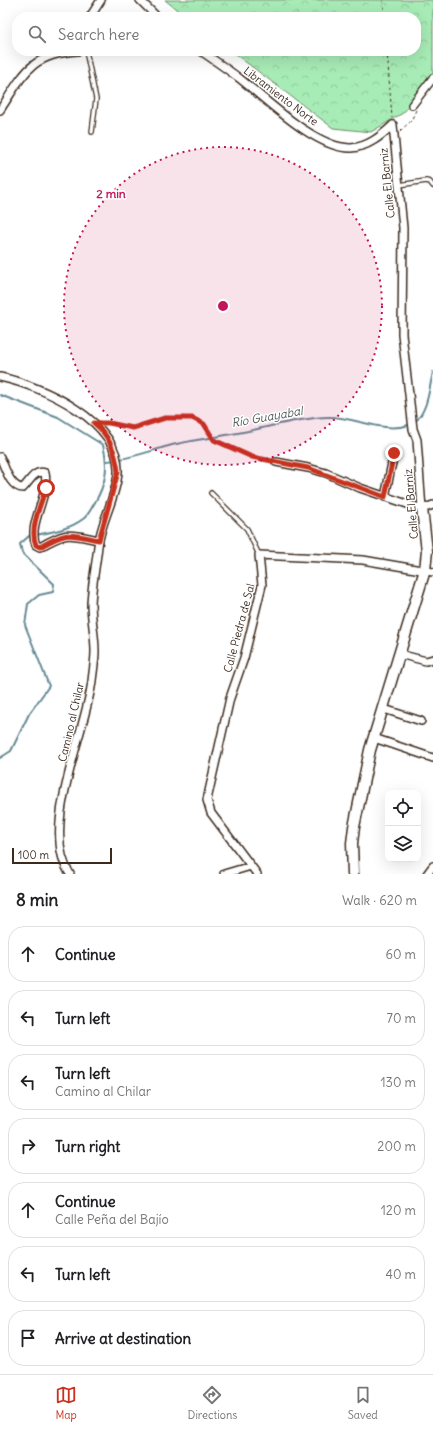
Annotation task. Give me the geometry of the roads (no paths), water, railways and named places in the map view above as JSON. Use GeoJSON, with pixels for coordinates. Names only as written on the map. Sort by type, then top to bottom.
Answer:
{"type":"FeatureCollection","features":[{"type":"Feature","properties":{"kind":"street"},"geometry":{"type":"LineString","coordinates":[[93,12],[101,0]]}},
{"type":"Feature","properties":{"kind":"street"},"geometry":{"type":"LineString","coordinates":[[140,0],[152,12]]}},
{"type":"Feature","properties":{"kind":"street"},"geometry":{"type":"LineString","coordinates":[[0,110],[21,79],[35,62],[48,56]]}},
{"type":"Feature","properties":{"kind":"street","name":"Libramiento Norte"},"geometry":{"type":"LineString","coordinates":[[208,56],[239,78],[288,118],[335,146],[351,148],[365,145],[382,136],[393,125]]}},
{"type":"Feature","properties":{"kind":"street"},"geometry":{"type":"LineString","coordinates":[[412,105],[433,78]]}},
{"type":"Feature","properties":{"kind":"street","name":"Calle El Barniz"},"geometry":{"type":"LineString","coordinates":[[353,874],[352,843],[354,828],[374,738],[399,654],[429,571],[422,509],[418,440],[412,429],[402,334],[403,228],[393,125]]}},
{"type":"Feature","properties":{"kind":"street","name":"Camino al Chilar"},"geometry":{"type":"LineString","coordinates":[[0,377],[58,398],[94,423],[102,429],[116,460],[116,480],[99,540],[91,602],[95,651],[90,694],[64,793],[60,820],[60,849],[64,866],[70,874]]}},
{"type":"Feature","properties":{"kind":"street"},"geometry":{"type":"LineString","coordinates":[[385,497],[394,453]]}},
{"type":"Feature","properties":{"kind":"street"},"geometry":{"type":"LineString","coordinates":[[0,457],[14,484],[18,488],[23,488],[36,473],[45,473],[46,488],[35,527],[34,541],[36,545],[40,547],[66,534],[99,540]]}},
{"type":"Feature","properties":{"kind":"street"},"geometry":{"type":"LineString","coordinates":[[276,462],[308,468],[385,497],[422,509],[433,505]]}},
{"type":"Feature","properties":{"kind":"street"},"geometry":{"type":"LineString","coordinates":[[259,555],[363,560],[429,571]]}},
{"type":"Feature","properties":{"kind":"street","name":"Calle Piedra de Sal"},"geometry":{"type":"LineString","coordinates":[[251,866],[211,813],[207,800],[230,698],[244,658],[262,585],[259,555]]}},
{"type":"Feature","properties":{"kind":"street"},"geometry":{"type":"LineString","coordinates":[[399,654],[426,661],[433,659]]}},
{"type":"Feature","properties":{"kind":"street"},"geometry":{"type":"LineString","coordinates":[[384,708],[421,721]]}},
{"type":"Feature","properties":{"kind":"street"},"geometry":{"type":"LineString","coordinates":[[374,738],[433,758]]}},
{"type":"Feature","properties":{"kind":"street"},"geometry":{"type":"LineString","coordinates":[[224,874],[251,866],[257,874]]}},
{"type":"Feature","properties":{"kind":"street"},"geometry":{"type":"LineString","coordinates":[[427,874],[433,866]]}},
{"type":"Feature","properties":{"kind":"lane"},"geometry":{"type":"LineString","coordinates":[[87,56],[96,99],[92,132]]}},
{"type":"Feature","properties":{"kind":"lane"},"geometry":{"type":"LineString","coordinates":[[399,185],[426,181],[430,182],[433,186]]}},
{"type":"Feature","properties":{"kind":"lane"},"geometry":{"type":"LineString","coordinates":[[211,494],[247,529],[259,555]]}},
{"type":"Feature","properties":{"kind":"waterway","name":"Río Guayabal"},"geometry":{"type":"LineString","coordinates":[[415,422],[423,412],[433,372]]}},
{"type":"Feature","properties":{"kind":"waterway"},"geometry":{"type":"LineString","coordinates":[[0,395],[58,417],[103,445],[106,461],[104,482],[98,497],[88,514],[85,518],[67,528],[36,535]]}},
{"type":"Feature","properties":{"kind":"waterway","name":"Río Guayabal"},"geometry":{"type":"LineString","coordinates":[[107,461],[131,457],[180,443],[316,418],[338,417],[389,427],[409,425]]}},
{"type":"Feature","properties":{"kind":"waterway"},"geometry":{"type":"LineString","coordinates":[[0,758],[11,751],[29,714],[49,686],[25,625],[28,604],[39,595],[53,592],[54,584],[22,553],[20,544],[29,536]]}}]}
